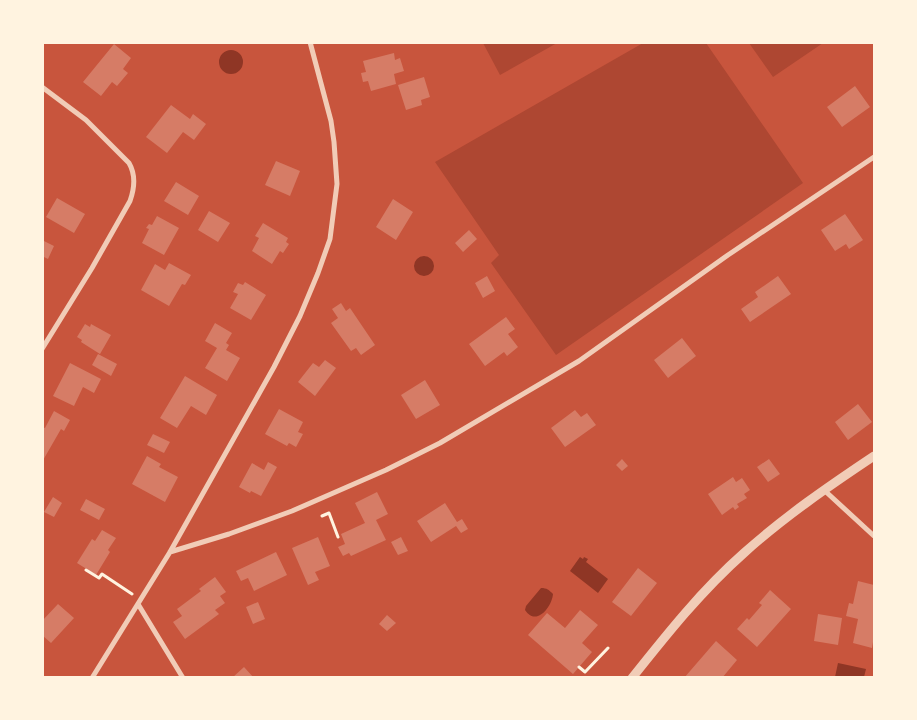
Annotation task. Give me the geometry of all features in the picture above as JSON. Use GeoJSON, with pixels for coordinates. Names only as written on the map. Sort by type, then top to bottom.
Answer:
{"type":"FeatureCollection","features":[{"type":"Feature","properties":{"kind":"street"},"geometry":{"type":"LineString","coordinates":[[92,678],[170,552],[274,367],[300,316],[330,239],[334,221],[336,184],[334,142],[326,99],[311,45],[305,42]]}},
{"type":"Feature","properties":{"kind":"street"},"geometry":{"type":"LineString","coordinates":[[42,87],[86,120],[129,163],[134,177],[130,201],[92,268],[42,349]]}},
{"type":"Feature","properties":{"kind":"street"},"geometry":{"type":"LineString","coordinates":[[170,552],[229,534],[292,511],[440,444],[579,361],[728,255],[874,157]]}},
{"type":"Feature","properties":{"kind":"street"},"geometry":{"type":"LineString","coordinates":[[632,678],[691,608],[746,551],[782,521],[874,456]]}},
{"type":"Feature","properties":{"kind":"street"},"geometry":{"type":"LineString","coordinates":[[824,490],[874,536]]}},
{"type":"Feature","properties":{"kind":"street"},"geometry":{"type":"LineString","coordinates":[[140,602],[183,678]]}},
{"type":"Feature","properties":{"kind":"path"},"geometry":{"type":"LineString","coordinates":[[322,516],[329,513],[338,536]]}},
{"type":"Feature","properties":{"kind":"path"},"geometry":{"type":"LineString","coordinates":[[86,570],[99,578],[102,574],[140,602]]}},
{"type":"Feature","properties":{"kind":"path"},"geometry":{"type":"LineString","coordinates":[[579,667],[585,672],[608,648]]}},
{"type":"Feature","properties":{"kind":"shaded area"},"geometry":{"type":"Polygon","coordinates":[[[483,43],[557,43],[500,75],[483,43]]]}},
{"type":"Feature","properties":{"kind":"shaded area"},"geometry":{"type":"Polygon","coordinates":[[[643,43],[706,43],[803,183],[556,355],[491,263],[499,255],[435,162],[643,43]]]}},
{"type":"Feature","properties":{"kind":"shaded area"},"geometry":{"type":"Polygon","coordinates":[[[749,43],[823,43],[773,77],[749,43]]]}},
{"type":"Feature","properties":{"kind":"shaded area"},"geometry":{"type":"Polygon","coordinates":[[[231,50],[239,54],[243,62],[239,70],[231,74],[223,70],[219,62],[223,54],[231,50]]]}},
{"type":"Feature","properties":{"kind":"shaded area"},"geometry":{"type":"Polygon","coordinates":[[[420,256],[428,256],[434,262],[434,270],[428,276],[420,276],[414,270],[414,262],[420,256]]]}},
{"type":"Feature","properties":{"kind":"shaded area"},"geometry":{"type":"Polygon","coordinates":[[[580,557],[588,559],[586,562],[608,579],[598,593],[570,571],[580,557]]]}},
{"type":"Feature","properties":{"kind":"shaded area"},"geometry":{"type":"Polygon","coordinates":[[[541,588],[545,588],[553,594],[550,604],[538,616],[529,615],[525,610],[526,606],[541,588]]]}},
{"type":"Feature","properties":{"kind":"shaded area"},"geometry":{"type":"Polygon","coordinates":[[[838,663],[866,669],[864,677],[835,677],[838,663]]]}},
{"type":"Feature","properties":{"kind":"building"},"geometry":{"type":"Polygon","coordinates":[[[114,44],[131,58],[123,69],[128,73],[117,86],[112,82],[101,96],[83,82],[114,44]]]}},
{"type":"Feature","properties":{"kind":"building"},"geometry":{"type":"Polygon","coordinates":[[[394,53],[395,60],[400,58],[404,71],[394,74],[396,84],[371,91],[368,81],[363,82],[361,73],[366,72],[363,61],[394,53]]]}},
{"type":"Feature","properties":{"kind":"building"},"geometry":{"type":"Polygon","coordinates":[[[424,77],[430,97],[421,100],[422,105],[406,110],[398,85],[424,77]]]}},
{"type":"Feature","properties":{"kind":"building"},"geometry":{"type":"Polygon","coordinates":[[[855,86],[870,107],[842,127],[827,107],[855,86]]]}},
{"type":"Feature","properties":{"kind":"building"},"geometry":{"type":"Polygon","coordinates":[[[171,105],[190,119],[193,114],[206,124],[194,140],[183,132],[167,153],[146,137],[171,105]]]}},
{"type":"Feature","properties":{"kind":"building"},"geometry":{"type":"Polygon","coordinates":[[[276,161],[300,171],[290,196],[265,185],[276,161]]]}},
{"type":"Feature","properties":{"kind":"building"},"geometry":{"type":"Polygon","coordinates":[[[176,182],[199,196],[188,215],[164,201],[176,182]]]}},
{"type":"Feature","properties":{"kind":"building"},"geometry":{"type":"Polygon","coordinates":[[[57,198],[85,214],[74,233],[46,217],[57,198]]]}},
{"type":"Feature","properties":{"kind":"building"},"geometry":{"type":"Polygon","coordinates":[[[393,199],[413,212],[396,240],[376,227],[393,199]]]}},
{"type":"Feature","properties":{"kind":"building"},"geometry":{"type":"Polygon","coordinates":[[[209,211],[230,223],[218,242],[198,230],[209,211]]]}},
{"type":"Feature","properties":{"kind":"building"},"geometry":{"type":"Polygon","coordinates":[[[845,214],[863,240],[849,249],[846,244],[835,251],[821,230],[845,214]]]}},
{"type":"Feature","properties":{"kind":"building"},"geometry":{"type":"Polygon","coordinates":[[[157,216],[179,228],[164,255],[142,243],[149,229],[146,228],[149,224],[152,225],[157,216]]]}},
{"type":"Feature","properties":{"kind":"building"},"geometry":{"type":"Polygon","coordinates":[[[263,223],[288,238],[286,242],[289,244],[283,253],[280,251],[272,264],[252,251],[259,238],[255,236],[263,223]]]}},
{"type":"Feature","properties":{"kind":"building"},"geometry":{"type":"Polygon","coordinates":[[[469,230],[477,239],[463,252],[455,243],[469,230]]]}},
{"type":"Feature","properties":{"kind":"building"},"geometry":{"type":"Polygon","coordinates":[[[42,240],[54,246],[48,259],[42,256],[42,240]]]}},
{"type":"Feature","properties":{"kind":"building"},"geometry":{"type":"Polygon","coordinates":[[[169,263],[191,275],[185,285],[182,284],[169,306],[141,290],[155,264],[165,270],[169,263]]]}},
{"type":"Feature","properties":{"kind":"building"},"geometry":{"type":"Polygon","coordinates":[[[487,276],[495,291],[483,298],[475,283],[487,276]]]}},
{"type":"Feature","properties":{"kind":"building"},"geometry":{"type":"Polygon","coordinates":[[[778,276],[791,294],[750,322],[741,309],[758,297],[755,292],[778,276]]]}},
{"type":"Feature","properties":{"kind":"building"},"geometry":{"type":"Polygon","coordinates":[[[245,282],[266,295],[251,320],[230,308],[238,294],[233,292],[238,283],[243,285],[245,282]]]}},
{"type":"Feature","properties":{"kind":"building"},"geometry":{"type":"Polygon","coordinates":[[[341,303],[346,311],[350,308],[375,345],[361,355],[356,348],[351,351],[331,323],[338,318],[332,309],[341,303]]]}},
{"type":"Feature","properties":{"kind":"building"},"geometry":{"type":"Polygon","coordinates":[[[506,317],[515,329],[508,334],[518,347],[507,356],[504,352],[485,366],[469,344],[506,317]]]}},
{"type":"Feature","properties":{"kind":"building"},"geometry":{"type":"Polygon","coordinates":[[[215,323],[232,333],[226,343],[229,345],[226,350],[240,358],[227,381],[205,368],[217,348],[205,341],[215,323]]]}},
{"type":"Feature","properties":{"kind":"building"},"geometry":{"type":"Polygon","coordinates":[[[85,324],[90,327],[91,324],[111,335],[100,354],[81,342],[82,340],[77,337],[85,324]]]}},
{"type":"Feature","properties":{"kind":"building"},"geometry":{"type":"Polygon","coordinates":[[[682,338],[696,356],[668,378],[654,360],[682,338]]]}},
{"type":"Feature","properties":{"kind":"building"},"geometry":{"type":"Polygon","coordinates":[[[98,354],[117,364],[111,376],[92,365],[98,354]]]}},
{"type":"Feature","properties":{"kind":"building"},"geometry":{"type":"Polygon","coordinates":[[[325,360],[336,368],[315,396],[298,382],[313,363],[319,367],[325,360]]]}},
{"type":"Feature","properties":{"kind":"building"},"geometry":{"type":"Polygon","coordinates":[[[70,363],[101,379],[94,393],[83,387],[74,406],[53,396],[70,363]]]}},
{"type":"Feature","properties":{"kind":"building"},"geometry":{"type":"Polygon","coordinates":[[[185,376],[217,395],[206,415],[191,406],[177,428],[160,418],[185,376]]]}},
{"type":"Feature","properties":{"kind":"building"},"geometry":{"type":"Polygon","coordinates":[[[425,380],[440,405],[416,419],[401,395],[425,380]]]}},
{"type":"Feature","properties":{"kind":"building"},"geometry":{"type":"Polygon","coordinates":[[[858,404],[872,422],[848,440],[835,422],[858,404]]]}},
{"type":"Feature","properties":{"kind":"building"},"geometry":{"type":"Polygon","coordinates":[[[279,409],[303,422],[298,432],[303,434],[296,447],[289,443],[287,446],[265,434],[279,409]]]}},
{"type":"Feature","properties":{"kind":"building"},"geometry":{"type":"Polygon","coordinates":[[[575,410],[581,417],[587,413],[596,425],[565,447],[551,428],[575,410]]]}},
{"type":"Feature","properties":{"kind":"building"},"geometry":{"type":"Polygon","coordinates":[[[54,411],[70,420],[64,431],[61,429],[42,462],[42,427],[45,428],[54,411]]]}},
{"type":"Feature","properties":{"kind":"building"},"geometry":{"type":"Polygon","coordinates":[[[153,434],[170,442],[164,453],[147,445],[153,434]]]}},
{"type":"Feature","properties":{"kind":"building"},"geometry":{"type":"Polygon","coordinates":[[[147,456],[161,464],[159,467],[178,477],[165,502],[132,484],[147,456]]]}},
{"type":"Feature","properties":{"kind":"building"},"geometry":{"type":"Polygon","coordinates":[[[622,459],[628,466],[622,471],[616,465],[622,459]]]}},
{"type":"Feature","properties":{"kind":"building"},"geometry":{"type":"Polygon","coordinates":[[[769,459],[780,474],[768,482],[757,467],[769,459]]]}},
{"type":"Feature","properties":{"kind":"building"},"geometry":{"type":"Polygon","coordinates":[[[268,462],[277,467],[261,496],[239,487],[252,463],[264,470],[268,462]]]}},
{"type":"Feature","properties":{"kind":"building"},"geometry":{"type":"Polygon","coordinates":[[[733,477],[736,482],[742,478],[750,490],[744,494],[747,498],[737,504],[739,507],[735,510],[733,507],[722,515],[708,494],[733,477]]]}},
{"type":"Feature","properties":{"kind":"building"},"geometry":{"type":"Polygon","coordinates":[[[377,492],[388,514],[376,520],[386,540],[351,556],[349,553],[343,556],[338,547],[345,544],[341,534],[365,523],[355,503],[377,492]]]}},
{"type":"Feature","properties":{"kind":"building"},"geometry":{"type":"Polygon","coordinates":[[[53,497],[62,503],[54,517],[44,512],[53,497]]]}},
{"type":"Feature","properties":{"kind":"building"},"geometry":{"type":"Polygon","coordinates":[[[86,499],[105,509],[99,520],[80,510],[86,499]]]}},
{"type":"Feature","properties":{"kind":"building"},"geometry":{"type":"Polygon","coordinates":[[[445,503],[457,522],[462,519],[468,529],[461,533],[456,526],[431,542],[417,521],[445,503]]]}},
{"type":"Feature","properties":{"kind":"building"},"geometry":{"type":"Polygon","coordinates":[[[102,530],[116,538],[96,575],[77,563],[92,539],[95,541],[102,530]]]}},
{"type":"Feature","properties":{"kind":"building"},"geometry":{"type":"Polygon","coordinates":[[[318,537],[330,566],[315,572],[319,580],[308,585],[292,548],[318,537]]]}},
{"type":"Feature","properties":{"kind":"building"},"geometry":{"type":"Polygon","coordinates":[[[401,537],[408,551],[398,555],[391,542],[401,537]]]}},
{"type":"Feature","properties":{"kind":"building"},"geometry":{"type":"Polygon","coordinates":[[[276,552],[287,575],[254,591],[248,578],[241,581],[236,571],[276,552]]]}},
{"type":"Feature","properties":{"kind":"building"},"geometry":{"type":"Polygon","coordinates":[[[638,568],[657,583],[631,616],[612,602],[638,568]]]}},
{"type":"Feature","properties":{"kind":"building"},"geometry":{"type":"Polygon","coordinates":[[[215,577],[226,592],[220,596],[225,603],[215,610],[219,614],[185,639],[173,622],[182,616],[177,609],[201,591],[199,589],[215,577]]]}},
{"type":"Feature","properties":{"kind":"building"},"geometry":{"type":"Polygon","coordinates":[[[858,581],[874,585],[874,636],[872,648],[853,643],[858,619],[846,616],[849,603],[853,604],[858,581]]]}},
{"type":"Feature","properties":{"kind":"building"},"geometry":{"type":"Polygon","coordinates":[[[770,590],[791,609],[757,647],[737,629],[747,618],[749,620],[762,605],[759,603],[770,590]]]}},
{"type":"Feature","properties":{"kind":"building"},"geometry":{"type":"Polygon","coordinates":[[[258,602],[265,619],[253,624],[246,607],[258,602]]]}},
{"type":"Feature","properties":{"kind":"building"},"geometry":{"type":"Polygon","coordinates":[[[58,604],[74,618],[51,643],[42,635],[42,621],[58,604]]]}},
{"type":"Feature","properties":{"kind":"building"},"geometry":{"type":"Polygon","coordinates":[[[580,610],[598,625],[582,643],[592,652],[573,674],[528,635],[547,613],[565,628],[580,610]]]}},
{"type":"Feature","properties":{"kind":"building"},"geometry":{"type":"Polygon","coordinates":[[[818,614],[842,618],[838,645],[814,641],[818,614]]]}},
{"type":"Feature","properties":{"kind":"building"},"geometry":{"type":"Polygon","coordinates":[[[387,615],[396,623],[387,631],[379,624],[387,615]]]}},
{"type":"Feature","properties":{"kind":"building"},"geometry":{"type":"Polygon","coordinates":[[[716,641],[737,660],[722,678],[684,678],[716,641]]]}},
{"type":"Feature","properties":{"kind":"building"},"geometry":{"type":"Polygon","coordinates":[[[244,667],[254,678],[232,678],[244,667]]]}}]}
